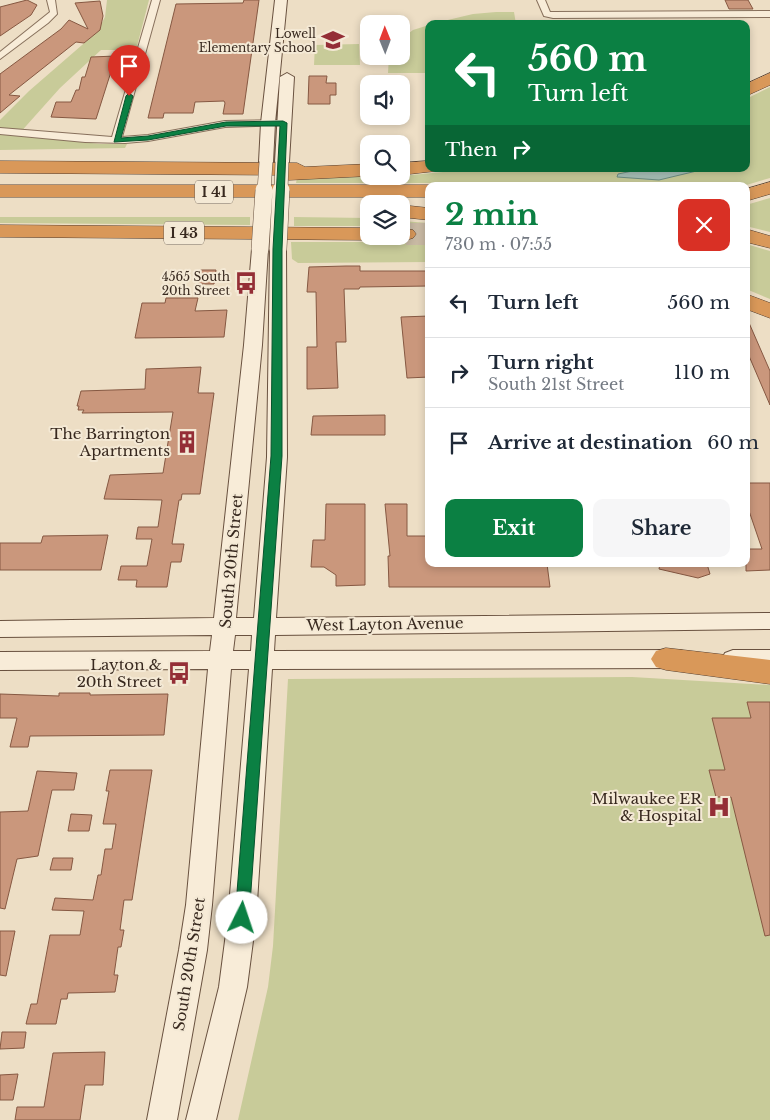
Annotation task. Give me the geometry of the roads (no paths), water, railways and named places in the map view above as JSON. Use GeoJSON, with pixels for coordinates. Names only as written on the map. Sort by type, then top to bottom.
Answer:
{"type":"FeatureCollection","features":[{"type":"Feature","properties":{"kind":"highway"},"geometry":{"type":"LineString","coordinates":[[750,89],[770,78]]}},
{"type":"Feature","properties":{"kind":"highway"},"geometry":{"type":"LineString","coordinates":[[0,167],[294,168],[338,171]]}},
{"type":"Feature","properties":{"kind":"highway"},"geometry":{"type":"LineString","coordinates":[[410,168],[425,167]]}},
{"type":"Feature","properties":{"kind":"highway"},"geometry":{"type":"LineString","coordinates":[[0,180],[360,170]]}},
{"type":"Feature","properties":{"kind":"highway"},"geometry":{"type":"LineString","coordinates":[[750,194],[770,188]]}},
{"type":"Feature","properties":{"kind":"highway","name":"I 41"},"geometry":{"type":"LineString","coordinates":[[0,191],[425,191]]}},
{"type":"Feature","properties":{"kind":"highway","name":"I 41"},"geometry":{"type":"LineString","coordinates":[[0,208],[360,209]]}},
{"type":"Feature","properties":{"kind":"highway"},"geometry":{"type":"LineString","coordinates":[[410,213],[425,214]]}},
{"type":"Feature","properties":{"kind":"highway","name":"I 43"},"geometry":{"type":"LineString","coordinates":[[0,230],[360,234]]}},
{"type":"Feature","properties":{"kind":"highway"},"geometry":{"type":"LineString","coordinates":[[750,236],[770,242]]}},
{"type":"Feature","properties":{"kind":"highway"},"geometry":{"type":"LineString","coordinates":[[750,303],[770,311]]}},
{"type":"Feature","properties":{"kind":"highway"},"geometry":{"type":"LineString","coordinates":[[666,659],[770,672]]}},
{"type":"Feature","properties":{"kind":"street"},"geometry":{"type":"LineString","coordinates":[[0,56],[54,12],[51,0]]}},
{"type":"Feature","properties":{"kind":"street"},"geometry":{"type":"LineString","coordinates":[[116,140],[156,0]]}},
{"type":"Feature","properties":{"kind":"street","name":"South 20th Street"},"geometry":{"type":"LineString","coordinates":[[201,1120],[233,987],[237,962],[262,660],[276,456],[277,301],[269,249],[266,162],[268,123],[281,0]]}},
{"type":"Feature","properties":{"kind":"street"},"geometry":{"type":"LineString","coordinates":[[291,30],[294,0]]}},
{"type":"Feature","properties":{"kind":"street"},"geometry":{"type":"LineString","coordinates":[[541,0],[546,14],[770,14]]}},
{"type":"Feature","properties":{"kind":"street","name":"South 20th Street"},"geometry":{"type":"LineString","coordinates":[[162,1120],[198,914],[255,301],[269,249],[282,162],[283,123],[289,59]]}},
{"type":"Feature","properties":{"kind":"street"},"geometry":{"type":"LineString","coordinates":[[0,131],[116,140],[148,138],[226,124],[283,123]]}},
{"type":"Feature","properties":{"kind":"street"},"geometry":{"type":"LineString","coordinates":[[255,301],[277,301]]}},
{"type":"Feature","properties":{"kind":"street","name":"West Layton Avenue"},"geometry":{"type":"LineString","coordinates":[[0,629],[225,625],[770,621]]}},
{"type":"Feature","properties":{"kind":"street"},"geometry":{"type":"LineString","coordinates":[[0,661],[770,659]]}},
{"type":"Feature","properties":{"kind":"water"},"geometry":{"type":"Polygon","coordinates":[[[628,172],[692,172],[659,180],[617,177],[618,174],[628,172]]]}},
{"type":"Feature","properties":{"kind":"tunnel"},"geometry":{"type":"LineString","coordinates":[[410,234],[425,234]]}},
{"type":"Feature","properties":{"kind":"place","name":"Lowell Elementary School"},"geometry":{"type":"Point","coordinates":[333,40]}},
{"type":"Feature","properties":{"kind":"place","name":"4565 South 20th Street"},"geometry":{"type":"Point","coordinates":[246,283]}},
{"type":"Feature","properties":{"kind":"place","name":"The Barrington Apartments"},"geometry":{"type":"Point","coordinates":[187,442]}},
{"type":"Feature","properties":{"kind":"place","name":"Layton & 20th Street"},"geometry":{"type":"Point","coordinates":[179,673]}},
{"type":"Feature","properties":{"kind":"place","name":"Milwaukee ER & Hospital"},"geometry":{"type":"Point","coordinates":[719,807]}}]}
